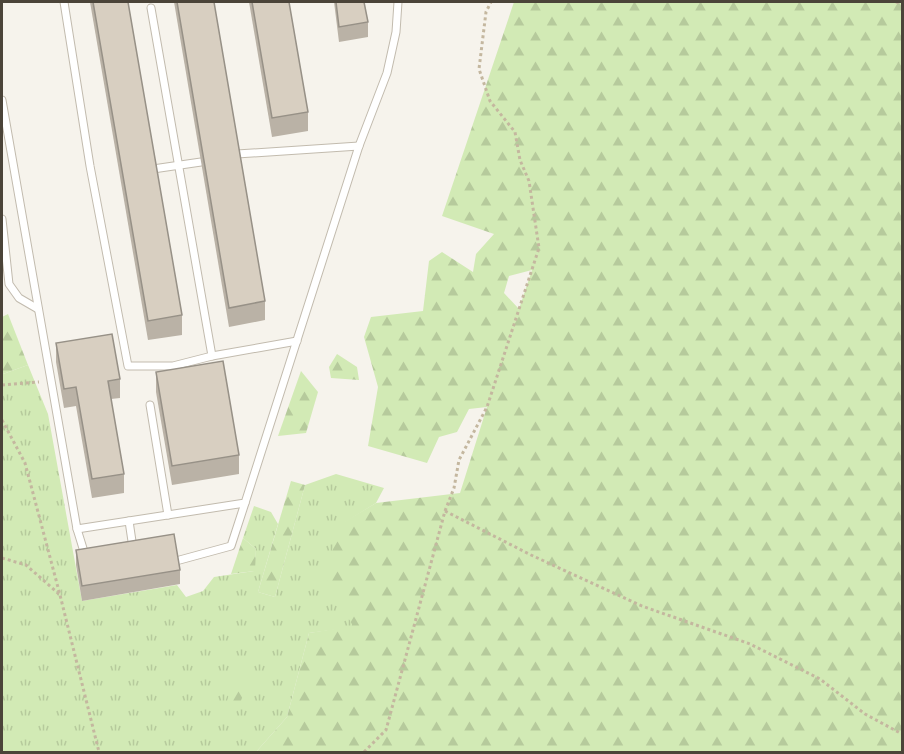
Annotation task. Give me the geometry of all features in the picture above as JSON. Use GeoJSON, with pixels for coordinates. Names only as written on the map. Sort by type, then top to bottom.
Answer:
{"type":"FeatureCollection","features":[{"type":"Feature","properties":{"kind":"lane"},"geometry":{"type":"LineString","coordinates":[[64,2],[90,166],[128,366],[173,366],[212,356],[297,341]]}},
{"type":"Feature","properties":{"kind":"lane"},"geometry":{"type":"LineString","coordinates":[[176,561],[231,546],[359,146],[387,73],[396,32],[398,2]]}},
{"type":"Feature","properties":{"kind":"lane"},"geometry":{"type":"LineString","coordinates":[[151,8],[212,356]]}},
{"type":"Feature","properties":{"kind":"lane"},"geometry":{"type":"LineString","coordinates":[[2,100],[77,529],[87,563]]}},
{"type":"Feature","properties":{"kind":"lane"},"geometry":{"type":"LineString","coordinates":[[2,123],[3,111]]}},
{"type":"Feature","properties":{"kind":"lane"},"geometry":{"type":"LineString","coordinates":[[237,154],[359,146]]}},
{"type":"Feature","properties":{"kind":"lane"},"geometry":{"type":"LineString","coordinates":[[153,170],[201,162]]}},
{"type":"Feature","properties":{"kind":"lane"},"geometry":{"type":"LineString","coordinates":[[2,219],[9,284],[19,298],[38,309]]}},
{"type":"Feature","properties":{"kind":"lane"},"geometry":{"type":"LineString","coordinates":[[173,366],[175,377]]}},
{"type":"Feature","properties":{"kind":"lane"},"geometry":{"type":"LineString","coordinates":[[150,405],[168,515]]}},
{"type":"Feature","properties":{"kind":"lane"},"geometry":{"type":"LineString","coordinates":[[77,529],[245,503]]}},
{"type":"Feature","properties":{"kind":"lane"},"geometry":{"type":"LineString","coordinates":[[129,521],[135,555]]}},
{"type":"Feature","properties":{"kind":"path"},"geometry":{"type":"LineString","coordinates":[[364,753],[386,730],[445,510],[454,488],[459,460],[487,407],[539,248],[529,181],[520,160],[515,132],[490,101],[479,69],[486,12],[490,2]]}},
{"type":"Feature","properties":{"kind":"path"},"geometry":{"type":"LineString","coordinates":[[896,2],[903,4]]}},
{"type":"Feature","properties":{"kind":"path"},"geometry":{"type":"LineString","coordinates":[[2,385],[51,381]]}},
{"type":"Feature","properties":{"kind":"path"},"geometry":{"type":"LineString","coordinates":[[2,420],[25,463],[99,753]]}},
{"type":"Feature","properties":{"kind":"path"},"geometry":{"type":"LineString","coordinates":[[445,510],[531,555],[642,606],[750,644],[820,679],[865,714],[903,734]]}},
{"type":"Feature","properties":{"kind":"path"},"geometry":{"type":"LineString","coordinates":[[2,558],[26,565],[60,595]]}},
{"type":"Feature","properties":{"kind":"green space"},"geometry":{"type":"Polygon","coordinates":[[[514,2],[902,2],[902,752],[256,752],[287,717],[309,633],[353,626],[325,577],[339,525],[376,503],[460,493],[487,407],[469,409],[457,432],[439,437],[427,463],[368,446],[378,387],[364,337],[371,317],[423,311],[429,261],[442,252],[473,272],[476,254],[494,234],[442,216],[514,2]],[[532,270],[509,276],[504,293],[519,309],[532,270]]]}},
{"type":"Feature","properties":{"kind":"green space"},"geometry":{"type":"Polygon","coordinates":[[[8,314],[28,365],[3,374],[2,317],[8,314]]]}},
{"type":"Feature","properties":{"kind":"green space"},"geometry":{"type":"Polygon","coordinates":[[[337,354],[357,367],[359,380],[331,378],[329,367],[337,354]]]}},
{"type":"Feature","properties":{"kind":"green space"},"geometry":{"type":"Polygon","coordinates":[[[28,365],[48,414],[82,601],[177,585],[186,597],[203,591],[214,577],[254,571],[256,549],[243,538],[254,506],[271,512],[278,524],[258,592],[275,597],[305,485],[336,474],[384,488],[376,503],[339,526],[354,627],[309,633],[287,717],[256,752],[2,752],[2,372],[3,374],[28,365]]]}},
{"type":"Feature","properties":{"kind":"green space"},"geometry":{"type":"Polygon","coordinates":[[[301,371],[318,392],[306,433],[278,436],[301,371]]]}},
{"type":"Feature","properties":{"kind":"green space"},"geometry":{"type":"Polygon","coordinates":[[[291,481],[305,485],[275,597],[258,592],[291,481]]]}},
{"type":"Feature","properties":{"kind":"green space"},"geometry":{"type":"Polygon","coordinates":[[[243,538],[256,549],[255,571],[231,574],[243,538]]]}},
{"type":"Feature","properties":{"kind":"green space"},"geometry":{"type":"Polygon","coordinates":[[[234,672],[249,681],[235,715],[226,706],[234,672]]]}},
{"type":"Feature","properties":{"kind":"building"},"geometry":{"type":"Polygon","coordinates":[[[93,2],[128,2],[182,315],[148,321],[93,2]]]}},
{"type":"Feature","properties":{"kind":"building"},"geometry":{"type":"Polygon","coordinates":[[[177,2],[214,2],[265,301],[229,308],[177,2]]]}},
{"type":"Feature","properties":{"kind":"building"},"geometry":{"type":"Polygon","coordinates":[[[252,2],[289,2],[308,112],[272,118],[252,2]]]}},
{"type":"Feature","properties":{"kind":"building"},"geometry":{"type":"Polygon","coordinates":[[[336,2],[364,2],[368,22],[339,27],[336,2]]]}},
{"type":"Feature","properties":{"kind":"building"},"geometry":{"type":"Polygon","coordinates":[[[112,334],[120,379],[108,381],[124,474],[92,479],[76,387],[64,389],[56,343],[112,334]]]}},
{"type":"Feature","properties":{"kind":"building"},"geometry":{"type":"Polygon","coordinates":[[[223,361],[239,455],[172,466],[156,372],[223,361]]]}},
{"type":"Feature","properties":{"kind":"building"},"geometry":{"type":"Polygon","coordinates":[[[174,534],[180,570],[82,586],[76,550],[174,534]]]}}]}
